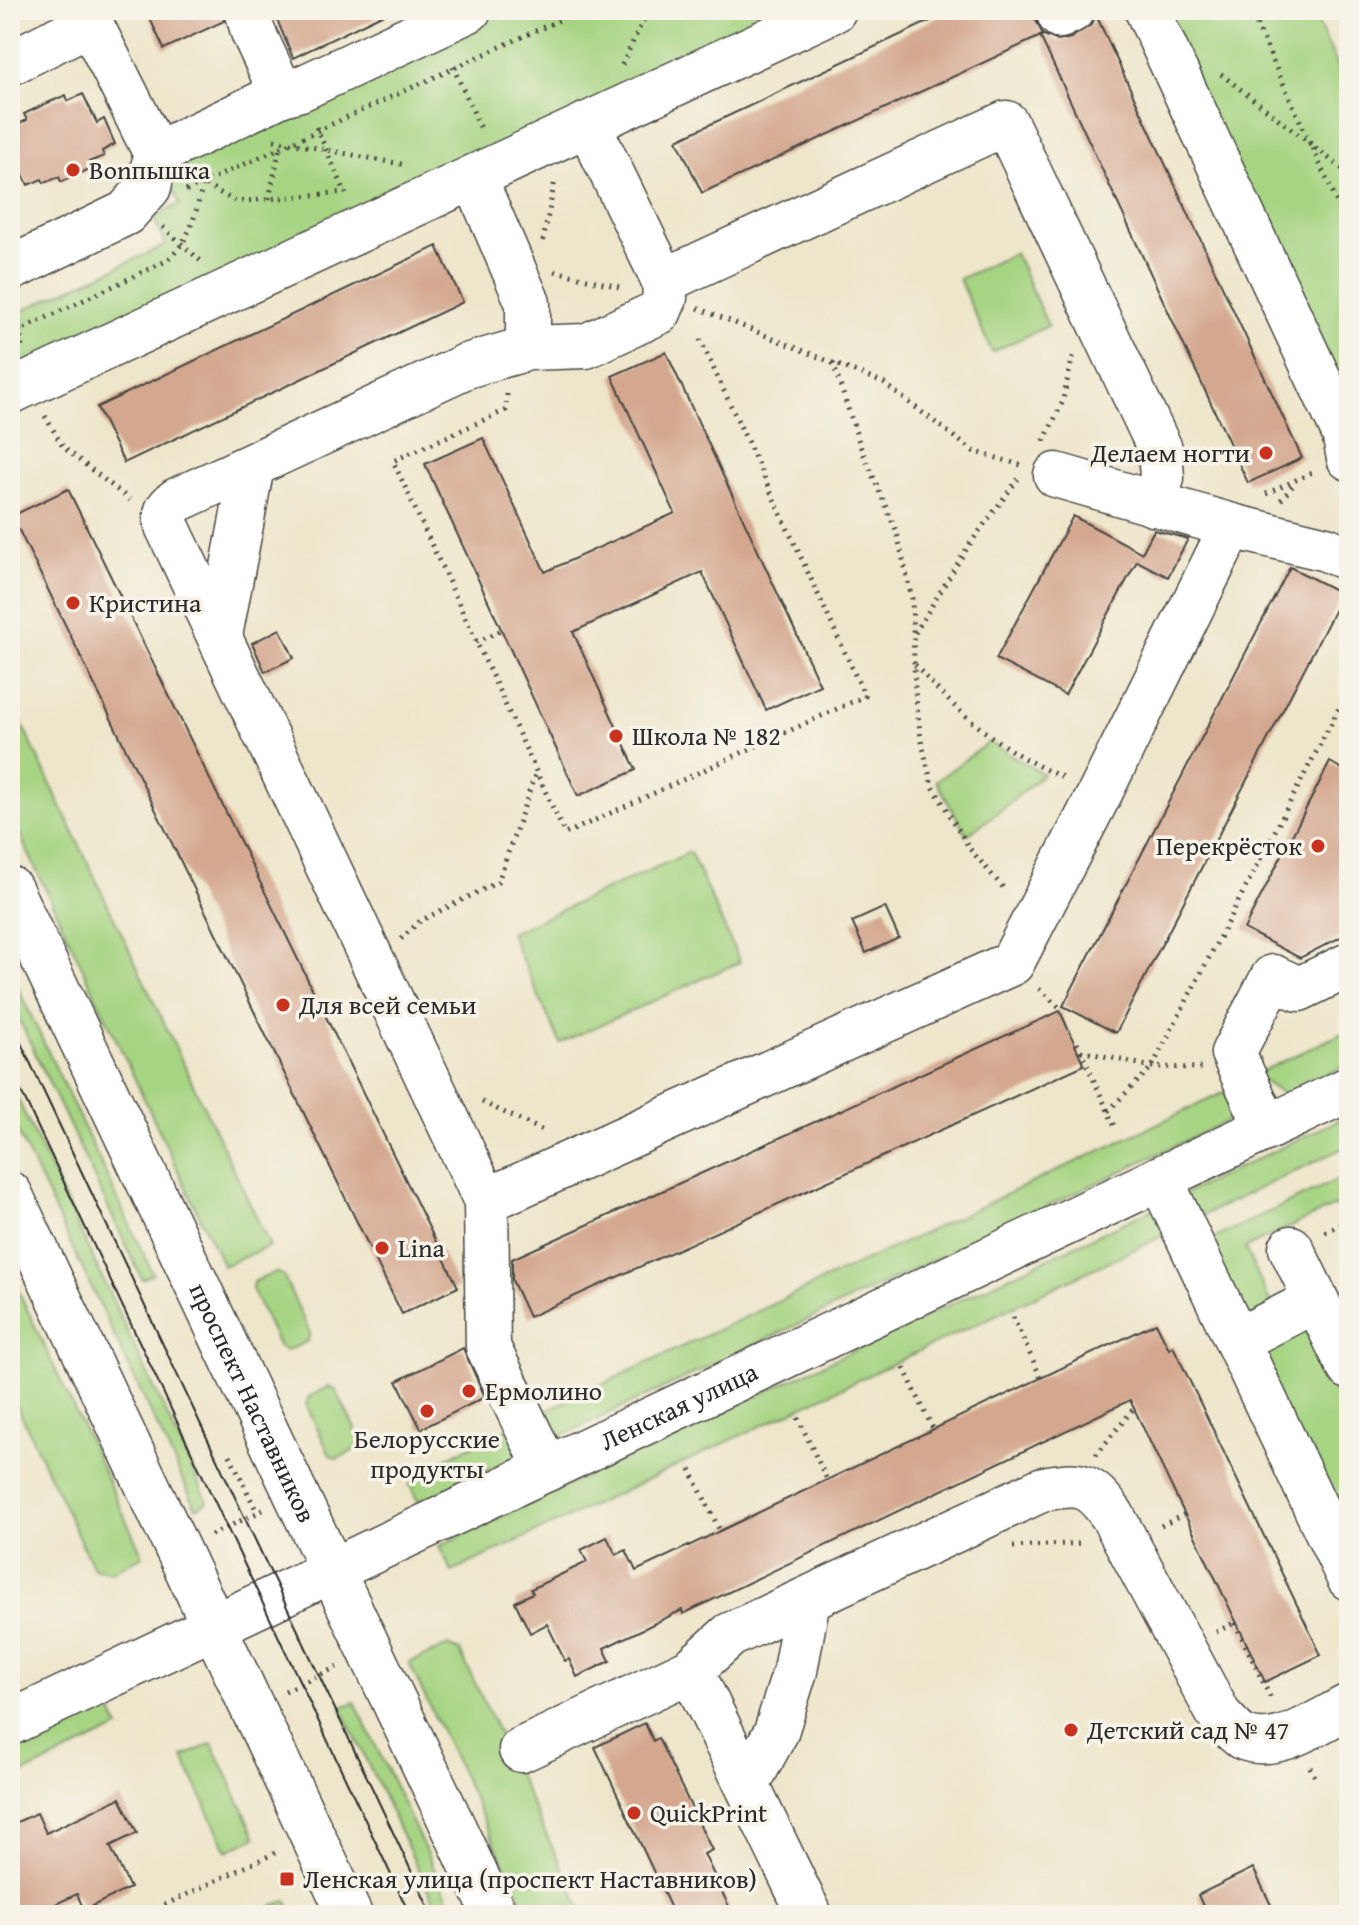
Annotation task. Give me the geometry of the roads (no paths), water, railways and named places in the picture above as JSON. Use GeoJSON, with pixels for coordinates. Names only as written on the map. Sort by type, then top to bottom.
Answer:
{"type":"FeatureCollection","features":[{"type":"Feature","properties":{"kind":"main road"},"geometry":{"type":"LineString","coordinates":[[247,10],[253,32],[282,94]]}},
{"type":"Feature","properties":{"kind":"main road"},"geometry":{"type":"LineString","coordinates":[[19,388],[354,210],[486,172],[834,10]]}},
{"type":"Feature","properties":{"kind":"main road"},"geometry":{"type":"LineString","coordinates":[[1147,10],[1338,421],[1349,456]]}},
{"type":"Feature","properties":{"kind":"main road"},"geometry":{"type":"LineString","coordinates":[[10,63],[87,16],[147,181]]}},
{"type":"Feature","properties":{"kind":"main road"},"geometry":{"type":"LineString","coordinates":[[11,269],[126,213],[147,181],[282,94],[300,89],[452,18]]}},
{"type":"Feature","properties":{"kind":"main road"},"geometry":{"type":"LineString","coordinates":[[664,290],[1006,123],[1160,449],[1162,478],[1153,504]]}},
{"type":"Feature","properties":{"kind":"main road"},"geometry":{"type":"LineString","coordinates":[[547,1469],[488,1347],[486,1201],[165,515],[168,506],[177,500],[466,366],[528,348],[586,346],[659,312],[664,290],[575,130]]}},
{"type":"Feature","properties":{"kind":"main road"},"geometry":{"type":"LineString","coordinates":[[486,172],[523,262],[528,303],[528,348]]}},
{"type":"Feature","properties":{"kind":"main road"},"geometry":{"type":"LineString","coordinates":[[220,636],[252,466]]}},
{"type":"Feature","properties":{"kind":"main road"},"geometry":{"type":"LineString","coordinates":[[1042,471],[1221,523],[1326,549],[1349,559]]}},
{"type":"Feature","properties":{"kind":"main road"},"geometry":{"type":"LineString","coordinates":[[486,1201],[1012,963],[1106,782],[1221,523]]}},
{"type":"Feature","properties":{"kind":"main road","name":"проспект Наставников"},"geometry":{"type":"LineString","coordinates":[[10,889],[495,1915]]}},
{"type":"Feature","properties":{"kind":"main road"},"geometry":{"type":"LineString","coordinates":[[1267,1128],[1233,1053],[1273,977],[1299,989],[1349,965]]}},
{"type":"Feature","properties":{"kind":"main road","name":"Ленская улица"},"geometry":{"type":"LineString","coordinates":[[10,1723],[1349,1089]]}},
{"type":"Feature","properties":{"kind":"main road"},"geometry":{"type":"LineString","coordinates":[[1160,1178],[1349,1578]]}},
{"type":"Feature","properties":{"kind":"main road"},"geometry":{"type":"LineString","coordinates":[[10,1194],[350,1915]]}},
{"type":"Feature","properties":{"kind":"main road"},"geometry":{"type":"LineString","coordinates":[[1291,1248],[1349,1367]]}},
{"type":"Feature","properties":{"kind":"main road"},"geometry":{"type":"LineString","coordinates":[[1238,1340],[1316,1300]]}},
{"type":"Feature","properties":{"kind":"main road"},"geometry":{"type":"LineString","coordinates":[[521,1750],[691,1670],[730,1635],[1043,1489],[1073,1483],[1097,1495],[1112,1515],[1219,1715],[1241,1736],[1264,1743],[1289,1735],[1349,1706]]}},
{"type":"Feature","properties":{"kind":"main road"},"geometry":{"type":"LineString","coordinates":[[747,1785],[776,1732],[795,1671],[808,1599]]}},
{"type":"Feature","properties":{"kind":"main road"},"geometry":{"type":"LineString","coordinates":[[691,1670],[810,1915]]}},
{"type":"Feature","properties":{"kind":"tram line"},"geometry":{"type":"LineString","coordinates":[[10,1020],[432,1915]]}},
{"type":"Feature","properties":{"kind":"tram line"},"geometry":{"type":"LineString","coordinates":[[10,1068],[410,1915]]}},
{"type":"Feature","properties":{"kind":"place","name":"Bonпышка"},"geometry":{"type":"Point","coordinates":[73,170]}},
{"type":"Feature","properties":{"kind":"place","name":"Делаем ногти"},"geometry":{"type":"Point","coordinates":[1266,453]}},
{"type":"Feature","properties":{"kind":"place","name":"Кристина"},"geometry":{"type":"Point","coordinates":[73,603]}},
{"type":"Feature","properties":{"kind":"place","name":"Школа № 182"},"geometry":{"type":"Point","coordinates":[616,736]}},
{"type":"Feature","properties":{"kind":"place","name":"Перекрёсток"},"geometry":{"type":"Point","coordinates":[1318,846]}},
{"type":"Feature","properties":{"kind":"place","name":"Для всей семьи"},"geometry":{"type":"Point","coordinates":[283,1005]}},
{"type":"Feature","properties":{"kind":"place","name":"Lina"},"geometry":{"type":"Point","coordinates":[382,1248]}},
{"type":"Feature","properties":{"kind":"place","name":"Ермолино"},"geometry":{"type":"Point","coordinates":[469,1391]}},
{"type":"Feature","properties":{"kind":"place","name":"Белорусские продукты"},"geometry":{"type":"Point","coordinates":[427,1411]}},
{"type":"Feature","properties":{"kind":"place","name":"Детский сад № 47"},"geometry":{"type":"Point","coordinates":[1071,1730]}},
{"type":"Feature","properties":{"kind":"place","name":"QuickPrint"},"geometry":{"type":"Point","coordinates":[634,1813]}},
{"type":"Feature","properties":{"kind":"place","name":"Ленская улица (проспект Наставников)"},"geometry":{"type":"Point","coordinates":[287,1879]}}]}
